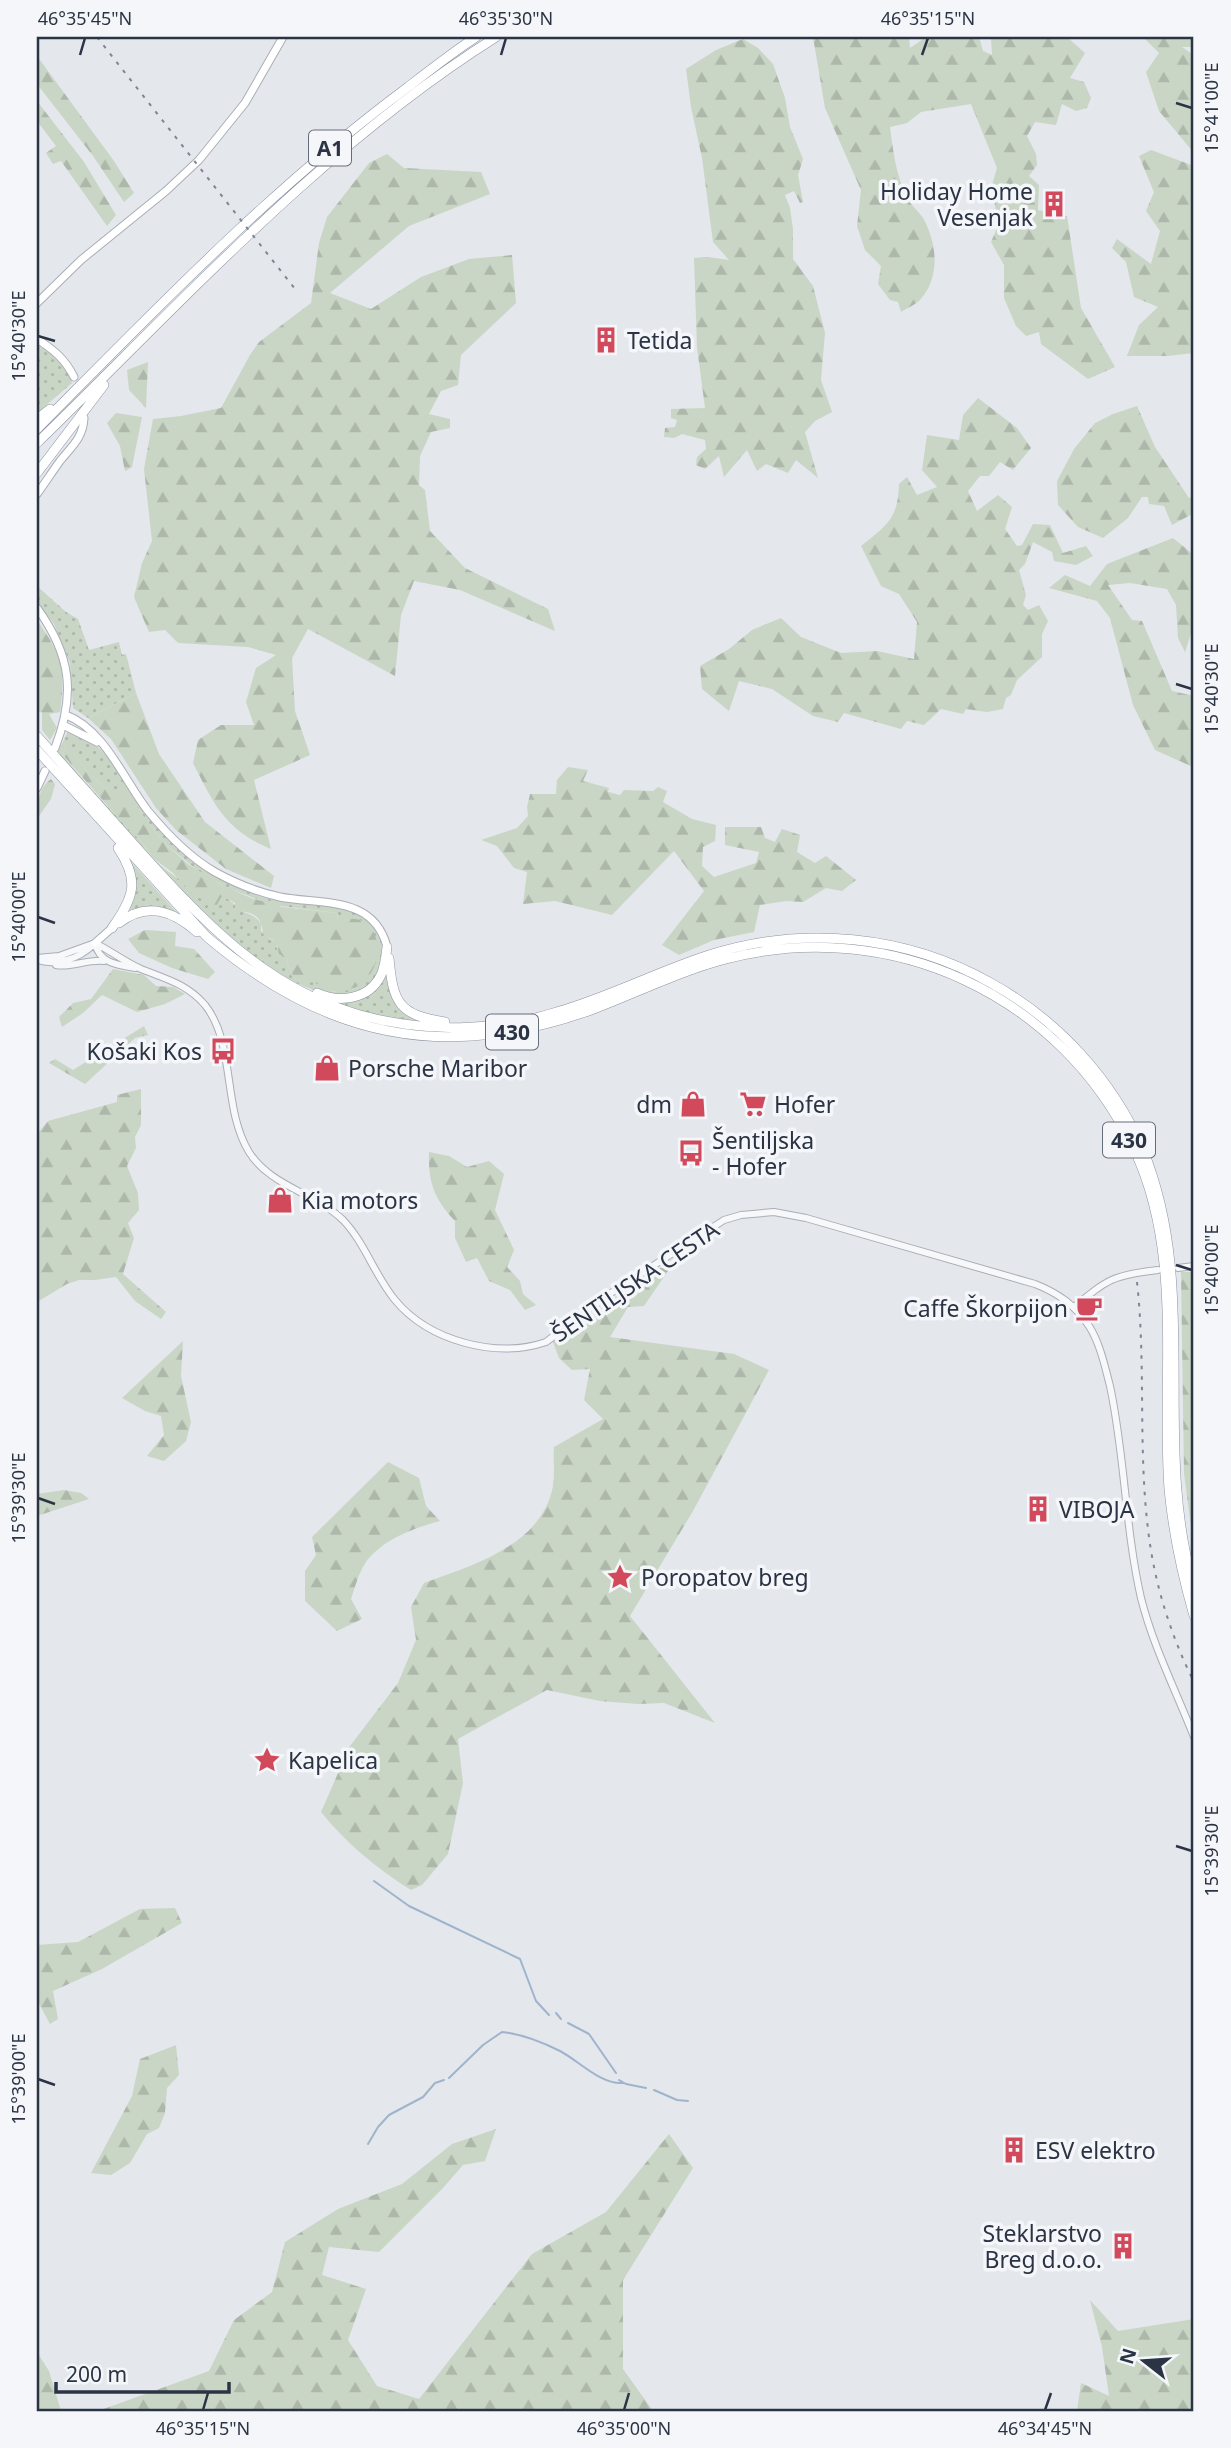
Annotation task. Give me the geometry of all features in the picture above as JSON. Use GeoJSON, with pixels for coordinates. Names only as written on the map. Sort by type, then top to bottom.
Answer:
{"type":"FeatureCollection","features":[{"type":"Feature","properties":{"kind":"highway","name":"A1"},"geometry":{"type":"LineString","coordinates":[[37,429],[78,380],[327,151],[374,112],[477,37]]}},
{"type":"Feature","properties":{"kind":"highway","name":"A1"},"geometry":{"type":"LineString","coordinates":[[37,443],[226,257],[335,157],[421,89],[496,37]]}},
{"type":"Feature","properties":{"kind":"highway"},"geometry":{"type":"LineString","coordinates":[[37,473],[98,391],[118,372],[124,359]]}},
{"type":"Feature","properties":{"kind":"highway"},"geometry":{"type":"LineString","coordinates":[[37,419],[78,380]]}},
{"type":"Feature","properties":{"kind":"highway","name":"430"},"geometry":{"type":"LineString","coordinates":[[37,736],[212,929],[238,952],[275,978],[338,1008],[389,1022],[415,1026],[478,1027],[524,1020],[558,1012],[711,954],[778,940],[815,938],[849,939],[922,952],[973,973],[1022,1002],[1047,1021],[1091,1066],[1112,1094],[1137,1139],[1154,1179],[1163,1214],[1174,1287],[1177,1486],[1194,1587]]}},
{"type":"Feature","properties":{"kind":"highway","name":"430"},"geometry":{"type":"LineString","coordinates":[[37,750],[207,937],[237,962],[278,990],[317,1009],[387,1030],[443,1037],[525,1030],[592,1009],[722,960],[781,949],[827,948],[881,953],[919,961],[977,985],[1041,1027],[1079,1063],[1107,1101],[1134,1150],[1150,1191],[1159,1229],[1167,1341],[1169,1488],[1182,1574],[1194,1616]]}},
{"type":"Feature","properties":{"kind":"highway"},"geometry":{"type":"LineString","coordinates":[[109,831],[128,864],[132,880],[128,905],[113,928]]}},
{"type":"Feature","properties":{"kind":"highway"},"geometry":{"type":"LineString","coordinates":[[113,928],[135,913],[155,909],[178,917],[207,937]]}},
{"type":"Feature","properties":{"kind":"highway"},"geometry":{"type":"LineString","coordinates":[[275,978],[333,999],[355,997],[367,992],[376,983],[381,975],[387,947]]}},
{"type":"Feature","properties":{"kind":"highway"},"geometry":{"type":"LineString","coordinates":[[387,947],[394,993],[408,1012],[422,1019],[478,1027]]}},
{"type":"Feature","properties":{"kind":"main road"},"geometry":{"type":"LineString","coordinates":[[37,303],[81,260],[166,191],[199,160],[245,103],[284,37]]}},
{"type":"Feature","properties":{"kind":"main road"},"geometry":{"type":"LineString","coordinates":[[37,339],[59,354],[78,380]]}},
{"type":"Feature","properties":{"kind":"main road"},"geometry":{"type":"LineString","coordinates":[[37,494],[60,461],[80,439],[84,418]]}},
{"type":"Feature","properties":{"kind":"main road"},"geometry":{"type":"LineString","coordinates":[[37,608],[54,634],[64,659],[68,691],[66,715],[55,748]]}},
{"type":"Feature","properties":{"kind":"main road"},"geometry":{"type":"LineString","coordinates":[[66,715],[88,726],[161,826],[206,867],[264,893],[340,905],[363,912],[378,926],[387,947]]}},
{"type":"Feature","properties":{"kind":"main road"},"geometry":{"type":"LineString","coordinates":[[63,725],[102,745]]}},
{"type":"Feature","properties":{"kind":"main road"},"geometry":{"type":"LineString","coordinates":[[37,788],[46,771]]}},
{"type":"Feature","properties":{"kind":"main road"},"geometry":{"type":"LineString","coordinates":[[95,943],[113,928]]}},
{"type":"Feature","properties":{"kind":"street"},"geometry":{"type":"LineString","coordinates":[[37,959],[59,956],[95,943]]}},
{"type":"Feature","properties":{"kind":"street"},"geometry":{"type":"LineString","coordinates":[[95,943],[99,955],[106,961]]}},
{"type":"Feature","properties":{"kind":"street"},"geometry":{"type":"LineString","coordinates":[[37,959],[51,962],[75,957],[95,943]]}},
{"type":"Feature","properties":{"kind":"street","name":"ŠENTILJSKA CESTA"},"geometry":{"type":"LineString","coordinates":[[95,943],[141,968],[188,988],[206,1007],[214,1018],[222,1045],[235,1120],[249,1153],[274,1177],[329,1209],[342,1220],[395,1300],[408,1314],[422,1324],[468,1343],[508,1349],[546,1342],[611,1293],[724,1220],[741,1214],[774,1212],[806,1217],[1035,1284],[1062,1296],[1090,1328],[1107,1375],[1121,1449],[1133,1555],[1148,1621],[1194,1737]]}},
{"type":"Feature","properties":{"kind":"street","name":"ŠENTILJSKA CESTA"},"geometry":{"type":"LineString","coordinates":[[51,962],[63,966],[87,960],[106,961],[141,968]]}},
{"type":"Feature","properties":{"kind":"street"},"geometry":{"type":"LineString","coordinates":[[1178,1268],[1194,1266]]}},
{"type":"Feature","properties":{"kind":"street"},"geometry":{"type":"LineString","coordinates":[[1074,1307],[1115,1276],[1158,1270]]}},
{"type":"Feature","properties":{"kind":"green space"},"geometry":{"type":"Polygon","coordinates":[[[813,37],[909,37],[910,48],[926,37],[979,37],[983,51],[992,55],[993,37],[1067,37],[1085,53],[1070,78],[1084,82],[1091,98],[1087,108],[1076,111],[1062,104],[1056,125],[1035,122],[1027,136],[1036,154],[1037,165],[1029,176],[1039,185],[1038,210],[1067,216],[1081,308],[1115,367],[1088,379],[1041,344],[1039,332],[1026,336],[1016,326],[1004,298],[1004,265],[991,242],[998,226],[992,185],[997,168],[971,104],[921,112],[907,123],[890,127],[900,179],[908,199],[928,228],[935,260],[931,281],[920,300],[901,312],[898,302],[890,300],[878,284],[881,266],[865,250],[857,226],[861,190],[825,108],[813,37]]]}},
{"type":"Feature","properties":{"kind":"green space"},"geometry":{"type":"Polygon","coordinates":[[[1143,37],[1194,37],[1194,47],[1182,47],[1194,55],[1194,153],[1159,111],[1146,72],[1159,53],[1143,37]]]}},
{"type":"Feature","properties":{"kind":"green space"},"geometry":{"type":"Polygon","coordinates":[[[743,39],[758,48],[773,64],[785,98],[790,127],[803,159],[798,175],[803,202],[800,203],[794,191],[785,195],[793,229],[793,259],[813,286],[825,333],[821,380],[832,412],[815,421],[805,432],[818,478],[796,460],[788,473],[766,464],[757,471],[747,450],[724,477],[719,456],[705,469],[696,465],[697,457],[706,449],[705,440],[682,434],[674,438],[664,437],[665,428],[675,427],[677,420],[671,418],[671,409],[705,408],[697,347],[694,258],[729,260],[713,242],[686,69],[716,50],[743,39]]]}},
{"type":"Feature","properties":{"kind":"green space"},"geometry":{"type":"Polygon","coordinates":[[[37,56],[114,161],[134,193],[124,202],[93,156],[37,84],[37,56]]]}},
{"type":"Feature","properties":{"kind":"green space"},"geometry":{"type":"Polygon","coordinates":[[[37,101],[84,162],[116,215],[107,226],[61,161],[53,164],[46,153],[56,146],[37,121],[37,101]]]}},
{"type":"Feature","properties":{"kind":"green space"},"geometry":{"type":"Polygon","coordinates":[[[1151,150],[1194,166],[1194,353],[1127,356],[1139,325],[1158,307],[1134,297],[1126,262],[1112,248],[1117,239],[1151,264],[1160,231],[1146,211],[1154,192],[1139,156],[1151,150]]]}},
{"type":"Feature","properties":{"kind":"green space"},"geometry":{"type":"Polygon","coordinates":[[[387,154],[404,168],[481,172],[490,194],[409,226],[330,293],[371,309],[421,277],[469,259],[512,255],[516,303],[461,355],[458,385],[441,391],[429,414],[450,419],[450,428],[431,432],[420,456],[419,485],[425,490],[430,531],[465,568],[548,609],[555,631],[460,590],[414,581],[401,615],[395,676],[308,629],[292,658],[295,711],[310,755],[254,780],[271,849],[255,842],[232,824],[215,803],[193,763],[198,740],[221,725],[254,725],[246,702],[256,668],[276,655],[248,647],[178,643],[165,630],[149,632],[134,597],[142,563],[152,541],[144,469],[153,419],[221,408],[259,342],[311,303],[319,243],[327,217],[369,163],[387,154]]]}},
{"type":"Feature","properties":{"kind":"green space"},"geometry":{"type":"Polygon","coordinates":[[[37,346],[59,360],[72,383],[37,413],[37,346]]]}},
{"type":"Feature","properties":{"kind":"green space"},"geometry":{"type":"Polygon","coordinates":[[[148,362],[146,408],[129,390],[127,370],[148,362]]]}},
{"type":"Feature","properties":{"kind":"green space"},"geometry":{"type":"Polygon","coordinates":[[[978,398],[1017,428],[1031,448],[1013,470],[1000,462],[989,476],[980,476],[968,491],[977,511],[998,495],[1012,507],[1005,529],[1017,546],[1022,545],[1033,524],[1050,525],[1063,553],[1086,546],[1093,556],[1076,565],[1054,561],[1052,552],[1033,542],[1025,564],[1019,570],[1026,595],[1023,605],[1028,610],[1039,605],[1048,621],[1042,634],[1042,657],[1017,680],[1003,709],[987,712],[966,709],[963,714],[941,709],[924,725],[907,721],[901,729],[844,713],[838,722],[813,716],[772,689],[739,681],[729,711],[702,689],[700,666],[729,649],[752,630],[781,618],[801,637],[841,653],[877,651],[914,659],[917,622],[899,594],[881,586],[861,546],[889,520],[896,505],[899,484],[907,477],[917,495],[937,487],[922,470],[927,435],[959,440],[963,415],[978,398]]]}},
{"type":"Feature","properties":{"kind":"green space"},"geometry":{"type":"Polygon","coordinates":[[[1137,406],[1155,447],[1189,498],[1194,497],[1194,513],[1172,525],[1164,506],[1149,504],[1148,497],[1142,497],[1128,518],[1103,538],[1078,527],[1058,505],[1057,481],[1074,449],[1095,423],[1137,406]]]}},
{"type":"Feature","properties":{"kind":"green space"},"geometry":{"type":"Polygon","coordinates":[[[116,413],[142,417],[132,467],[125,471],[120,446],[107,423],[116,413]]]}},
{"type":"Feature","properties":{"kind":"green space"},"geometry":{"type":"Polygon","coordinates":[[[1173,538],[1194,555],[1194,624],[1185,652],[1178,638],[1176,605],[1167,589],[1130,583],[1108,585],[1132,620],[1142,621],[1172,691],[1194,696],[1193,767],[1155,750],[1133,705],[1110,618],[1097,601],[1049,588],[1065,575],[1090,586],[1107,564],[1173,538]]]}},
{"type":"Feature","properties":{"kind":"green space"},"geometry":{"type":"Polygon","coordinates":[[[37,586],[78,619],[89,650],[119,642],[122,655],[126,654],[136,693],[88,718],[73,708],[70,663],[54,624],[37,602],[37,586]]]}},
{"type":"Feature","properties":{"kind":"green space"},"geometry":{"type":"Polygon","coordinates":[[[37,620],[57,653],[62,673],[60,712],[49,714],[57,728],[50,740],[42,730],[42,713],[37,710],[37,620]]]}},
{"type":"Feature","properties":{"kind":"green space"},"geometry":{"type":"Polygon","coordinates":[[[136,693],[159,754],[205,822],[274,876],[271,888],[226,869],[176,830],[156,808],[111,739],[88,718],[136,693]]]}},
{"type":"Feature","properties":{"kind":"green space"},"geometry":{"type":"Polygon","coordinates":[[[68,731],[94,744],[107,756],[140,805],[169,839],[190,859],[221,879],[269,899],[341,909],[366,919],[375,928],[381,941],[382,963],[377,977],[354,995],[330,995],[289,979],[255,957],[185,896],[151,861],[58,752],[68,731]],[[66,744],[63,755],[160,865],[217,901],[222,895],[261,923],[261,931],[276,943],[277,949],[288,959],[287,963],[294,978],[323,984],[332,992],[354,989],[337,913],[272,905],[228,888],[202,874],[164,843],[135,805],[109,792],[86,770],[66,744]]]}},
{"type":"Feature","properties":{"kind":"green space"},"geometry":{"type":"Polygon","coordinates":[[[66,743],[86,770],[109,792],[123,789],[164,843],[188,864],[220,884],[251,898],[282,907],[337,913],[338,919],[358,919],[370,926],[376,937],[377,950],[375,964],[369,976],[358,986],[343,991],[323,990],[322,985],[294,978],[287,963],[288,959],[279,954],[273,940],[264,936],[257,917],[243,911],[235,912],[235,903],[222,896],[216,906],[192,894],[173,873],[153,858],[63,755],[66,743]]]}},
{"type":"Feature","properties":{"kind":"green space"},"geometry":{"type":"Polygon","coordinates":[[[568,767],[588,770],[583,781],[609,788],[608,792],[620,795],[624,790],[653,791],[658,787],[667,791],[663,802],[692,819],[716,825],[715,841],[703,847],[702,866],[714,877],[756,863],[759,852],[725,845],[725,827],[761,827],[765,838],[775,842],[782,829],[800,835],[797,852],[815,863],[826,856],[856,880],[842,891],[826,888],[803,902],[786,901],[760,905],[754,932],[714,940],[679,955],[662,945],[704,891],[674,851],[612,915],[555,901],[523,904],[527,872],[514,868],[497,846],[481,840],[517,828],[528,816],[530,794],[556,794],[557,780],[568,767]]]}},
{"type":"Feature","properties":{"kind":"green space"},"geometry":{"type":"Polygon","coordinates":[[[51,779],[55,784],[51,799],[37,819],[41,792],[51,779]]]}},
{"type":"Feature","properties":{"kind":"green space"},"geometry":{"type":"Polygon","coordinates":[[[131,862],[178,914],[125,915],[134,889],[131,862]]]}},
{"type":"Feature","properties":{"kind":"green space"},"geometry":{"type":"Polygon","coordinates":[[[145,930],[176,932],[175,946],[194,949],[215,972],[208,979],[172,968],[139,953],[128,939],[145,930]]]}},
{"type":"Feature","properties":{"kind":"green space"},"geometry":{"type":"Polygon","coordinates":[[[386,965],[389,985],[418,1022],[375,1015],[335,1003],[366,995],[386,965]]]}},
{"type":"Feature","properties":{"kind":"green space"},"geometry":{"type":"Polygon","coordinates":[[[113,969],[144,975],[156,986],[173,987],[185,994],[165,1004],[137,1012],[102,995],[83,1013],[62,1027],[59,1017],[73,1003],[91,999],[113,969]]]}},
{"type":"Feature","properties":{"kind":"green space"},"geometry":{"type":"Polygon","coordinates":[[[144,1026],[148,1035],[135,1038],[85,1084],[49,1063],[55,1059],[73,1070],[144,1026]]]}},
{"type":"Feature","properties":{"kind":"green space"},"geometry":{"type":"Polygon","coordinates":[[[141,1089],[141,1125],[135,1137],[136,1148],[127,1166],[138,1193],[139,1210],[128,1223],[134,1238],[123,1274],[166,1312],[161,1319],[135,1301],[116,1277],[79,1280],[37,1302],[37,1134],[48,1121],[117,1102],[117,1095],[141,1089]]]}},
{"type":"Feature","properties":{"kind":"green space"},"geometry":{"type":"Polygon","coordinates":[[[429,1152],[449,1156],[467,1167],[489,1161],[504,1174],[495,1210],[514,1250],[507,1267],[520,1281],[523,1294],[536,1305],[525,1310],[510,1290],[489,1281],[477,1258],[466,1262],[455,1238],[455,1221],[434,1190],[429,1152]]]}},
{"type":"Feature","properties":{"kind":"green space"},"geometry":{"type":"Polygon","coordinates":[[[657,1268],[670,1268],[644,1306],[628,1307],[610,1337],[734,1354],[769,1370],[693,1511],[630,1616],[715,1723],[664,1703],[600,1701],[547,1690],[458,1739],[463,1783],[448,1854],[422,1885],[411,1890],[363,1855],[321,1812],[350,1746],[398,1683],[416,1640],[411,1607],[424,1583],[484,1560],[521,1538],[535,1524],[546,1506],[553,1486],[554,1447],[603,1419],[584,1400],[590,1369],[572,1370],[559,1358],[553,1342],[657,1268]]]}},
{"type":"Feature","properties":{"kind":"green space"},"geometry":{"type":"Polygon","coordinates":[[[1181,1272],[1194,1272],[1194,1551],[1184,1473],[1181,1272]]]}},
{"type":"Feature","properties":{"kind":"green space"},"geometry":{"type":"Polygon","coordinates":[[[183,1341],[181,1376],[191,1422],[186,1441],[164,1461],[147,1456],[164,1435],[161,1416],[145,1411],[122,1398],[183,1341]]]}},
{"type":"Feature","properties":{"kind":"green space"},"geometry":{"type":"Polygon","coordinates":[[[388,1462],[419,1478],[426,1506],[440,1521],[400,1536],[373,1554],[361,1570],[351,1599],[362,1619],[337,1631],[305,1601],[305,1571],[316,1555],[312,1537],[388,1462]]]}},
{"type":"Feature","properties":{"kind":"green space"},"geometry":{"type":"Polygon","coordinates":[[[64,1490],[81,1493],[89,1499],[37,1516],[37,1494],[64,1490]]]}},
{"type":"Feature","properties":{"kind":"green space"},"geometry":{"type":"Polygon","coordinates":[[[175,1908],[182,1923],[102,1969],[53,1991],[58,2019],[50,2024],[37,2000],[37,1945],[78,1942],[140,1909],[175,1908]]]}},
{"type":"Feature","properties":{"kind":"green space"},"geometry":{"type":"Polygon","coordinates":[[[176,2045],[179,2075],[167,2088],[165,2113],[159,2128],[147,2134],[130,2163],[111,2175],[91,2173],[132,2096],[140,2059],[176,2045]]]}},
{"type":"Feature","properties":{"kind":"green space"},"geometry":{"type":"Polygon","coordinates":[[[496,2129],[485,2161],[463,2165],[379,2252],[329,2247],[322,2275],[366,2289],[348,2340],[377,2386],[419,2399],[532,2254],[606,2212],[669,2134],[693,2168],[623,2280],[623,2369],[653,2411],[98,2411],[209,2371],[234,2320],[272,2292],[285,2242],[338,2209],[402,2184],[452,2144],[496,2129]]]}},
{"type":"Feature","properties":{"kind":"green space"},"geometry":{"type":"Polygon","coordinates":[[[1090,2300],[1118,2331],[1194,2319],[1194,2411],[1077,2411],[1081,2383],[1109,2396],[1102,2347],[1090,2300]]]}},
{"type":"Feature","properties":{"kind":"green space"},"geometry":{"type":"Polygon","coordinates":[[[37,2352],[49,2371],[61,2411],[37,2411],[37,2352]]]}},
{"type":"Feature","properties":{"kind":"waterway"},"geometry":{"type":"LineString","coordinates":[[374,1881],[409,1906],[520,1959],[536,2001],[549,2015]]}},
{"type":"Feature","properties":{"kind":"waterway"},"geometry":{"type":"LineString","coordinates":[[556,2013],[561,2019]]}},
{"type":"Feature","properties":{"kind":"waterway"},"geometry":{"type":"LineString","coordinates":[[568,2023],[589,2034],[616,2073]]}},
{"type":"Feature","properties":{"kind":"waterway"},"geometry":{"type":"LineString","coordinates":[[449,2078],[483,2045],[502,2032],[546,2045],[567,2055],[598,2076],[615,2083],[623,2083]]}},
{"type":"Feature","properties":{"kind":"waterway"},"geometry":{"type":"LineString","coordinates":[[368,2144],[389,2115],[423,2097],[435,2083],[444,2080]]}},
{"type":"Feature","properties":{"kind":"waterway"},"geometry":{"type":"LineString","coordinates":[[619,2080],[646,2088]]}},
{"type":"Feature","properties":{"kind":"waterway"},"geometry":{"type":"LineString","coordinates":[[654,2090],[677,2100],[688,2101]]}},
{"type":"Feature","properties":{"kind":"railway"},"geometry":{"type":"LineString","coordinates":[[97,37],[295,289]]}},
{"type":"Feature","properties":{"kind":"railway"},"geometry":{"type":"LineString","coordinates":[[1137,1282],[1143,1467],[1151,1549],[1164,1607],[1194,1682]]}},
{"type":"Feature","properties":{"kind":"place","name":"Holiday Home Vesenjak"},"geometry":{"type":"Point","coordinates":[1054,204]}},
{"type":"Feature","properties":{"kind":"place","name":"Tetida"},"geometry":{"type":"Point","coordinates":[606,340]}},
{"type":"Feature","properties":{"kind":"place","name":"Košaki Kos"},"geometry":{"type":"Point","coordinates":[223,1051]}},
{"type":"Feature","properties":{"kind":"place","name":"Porsche Maribor"},"geometry":{"type":"Point","coordinates":[327,1068]}},
{"type":"Feature","properties":{"kind":"place","name":"dm"},"geometry":{"type":"Point","coordinates":[693,1104]}},
{"type":"Feature","properties":{"kind":"place","name":"Hofer"},"geometry":{"type":"Point","coordinates":[753,1104]}},
{"type":"Feature","properties":{"kind":"place","name":"Šentiljska - Hofer"},"geometry":{"type":"Point","coordinates":[691,1153]}},
{"type":"Feature","properties":{"kind":"place","name":"Kia motors"},"geometry":{"type":"Point","coordinates":[280,1200]}},
{"type":"Feature","properties":{"kind":"place","name":"Caffe Škorpijon"},"geometry":{"type":"Point","coordinates":[1089,1308]}},
{"type":"Feature","properties":{"kind":"place","name":"VIBOJA"},"geometry":{"type":"Point","coordinates":[1038,1509]}},
{"type":"Feature","properties":{"kind":"place","name":"Poropatov breg"},"geometry":{"type":"Point","coordinates":[620,1577]}},
{"type":"Feature","properties":{"kind":"place","name":"Kapelica"},"geometry":{"type":"Point","coordinates":[267,1760]}},
{"type":"Feature","properties":{"kind":"place","name":"ESV elektro"},"geometry":{"type":"Point","coordinates":[1014,2150]}},
{"type":"Feature","properties":{"kind":"place","name":"Steklarstvo Breg d.o.o."},"geometry":{"type":"Point","coordinates":[1123,2246]}}]}
